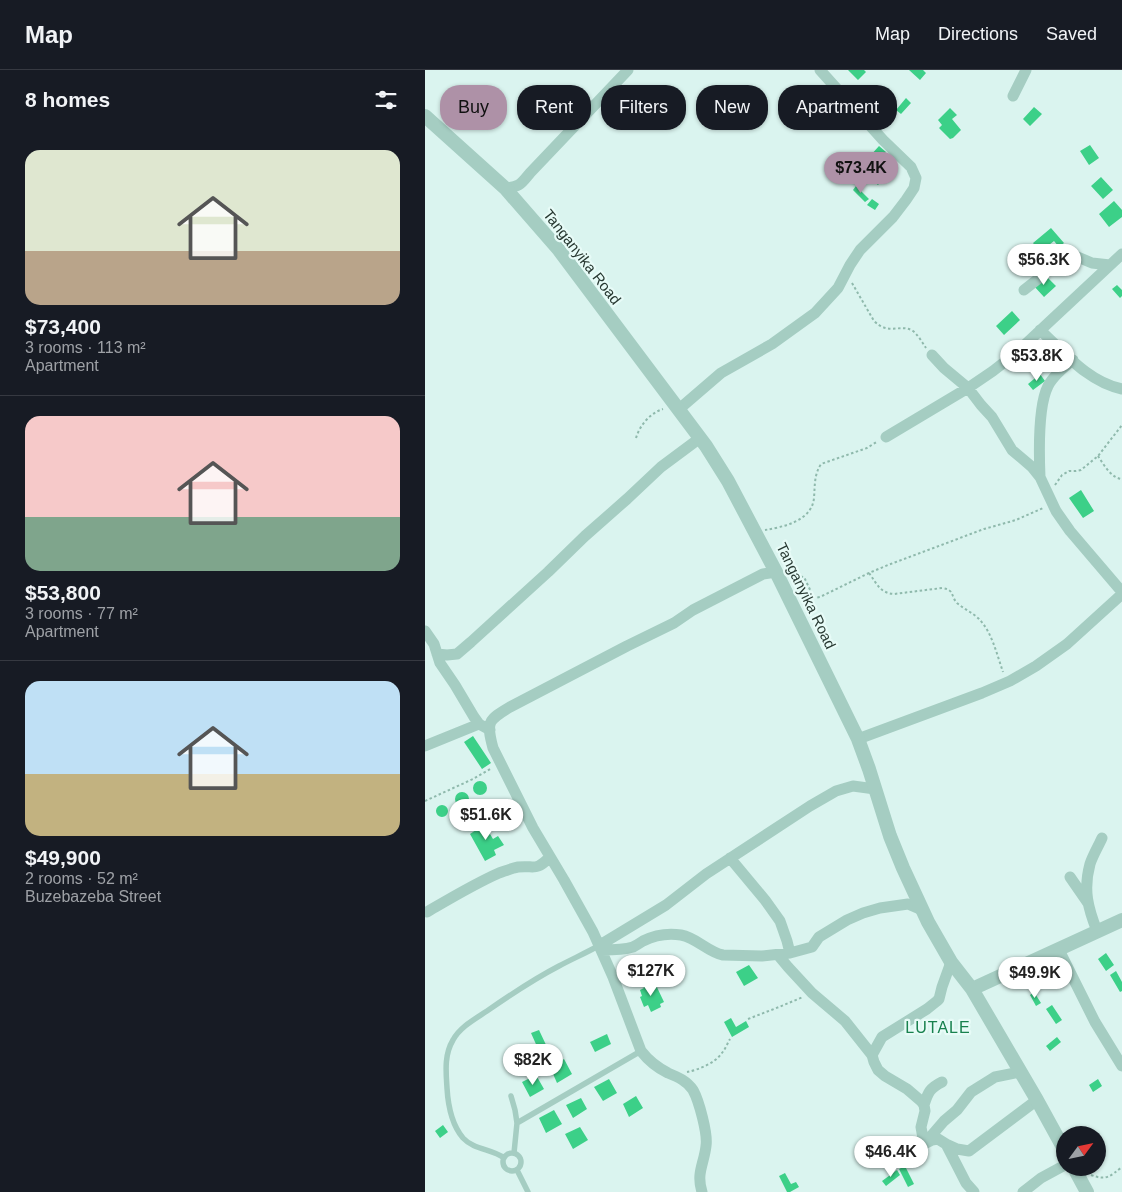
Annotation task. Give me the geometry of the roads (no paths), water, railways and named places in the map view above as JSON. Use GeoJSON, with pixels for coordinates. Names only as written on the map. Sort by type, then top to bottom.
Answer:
{"type":"FeatureCollection","features":[{"type":"Feature","properties":{"kind":"street"},"geometry":{"type":"LineString","coordinates":[[505,188],[516,188],[521,185],[530,173],[628,70]]}},
{"type":"Feature","properties":{"kind":"street"},"geometry":{"type":"LineString","coordinates":[[676,407],[721,373],[772,344],[815,313],[838,288],[860,250],[893,216],[914,188],[916,178],[911,166],[883,140],[820,70]]}},
{"type":"Feature","properties":{"kind":"street"},"geometry":{"type":"LineString","coordinates":[[1013,96],[1026,70]]}},
{"type":"Feature","properties":{"kind":"street","name":"Tanganyika Road"},"geometry":{"type":"LineString","coordinates":[[425,116],[505,188],[559,250],[700,438],[728,481],[756,532],[858,739],[903,868],[928,922],[951,962],[972,989],[1056,1135]]}},
{"type":"Feature","properties":{"kind":"street"},"geometry":{"type":"LineString","coordinates":[[1024,290],[1038,279],[1048,262],[1063,254],[1068,253],[1092,263],[1110,265]]}},
{"type":"Feature","properties":{"kind":"street"},"geometry":{"type":"LineString","coordinates":[[886,437],[993,371],[1041,330],[1122,254]]}},
{"type":"Feature","properties":{"kind":"street"},"geometry":{"type":"LineString","coordinates":[[1041,330],[1096,380],[1114,388],[1122,389]]}},
{"type":"Feature","properties":{"kind":"street"},"geometry":{"type":"LineString","coordinates":[[858,739],[982,693],[1036,666],[1067,644],[1122,593],[1070,531],[1050,499],[1040,476],[1012,450],[991,416],[968,388],[932,355]]}},
{"type":"Feature","properties":{"kind":"street"},"geometry":{"type":"LineString","coordinates":[[1040,476],[1043,403],[1048,386],[1057,374],[1073,360]]}},
{"type":"Feature","properties":{"kind":"street"},"geometry":{"type":"LineString","coordinates":[[437,654],[447,656],[457,654],[661,467],[700,438]]}},
{"type":"Feature","properties":{"kind":"street"},"geometry":{"type":"LineString","coordinates":[[425,746],[485,727],[496,716],[510,707],[661,630],[693,610],[763,574],[776,572]]}},
{"type":"Feature","properties":{"kind":"street"},"geometry":{"type":"LineString","coordinates":[[425,631],[434,644],[440,663],[490,735],[493,748],[533,828],[601,948],[641,1051],[649,1060],[685,1081],[697,1099],[706,1138],[706,1147],[699,1178],[702,1192]]}},
{"type":"Feature","properties":{"kind":"street"},"geometry":{"type":"LineString","coordinates":[[601,948],[666,905],[706,874],[810,806],[836,791],[853,786],[875,789]]}},
{"type":"Feature","properties":{"kind":"street"},"geometry":{"type":"LineString","coordinates":[[1097,931],[1089,911],[1087,884],[1091,863],[1101,838]]}},
{"type":"Feature","properties":{"kind":"street"},"geometry":{"type":"LineString","coordinates":[[427,912],[476,884],[502,872],[519,867],[537,867],[550,857]]}},
{"type":"Feature","properties":{"kind":"street"},"geometry":{"type":"LineString","coordinates":[[730,858],[780,920],[790,953]]}},
{"type":"Feature","properties":{"kind":"street"},"geometry":{"type":"LineString","coordinates":[[1070,877],[1088,903]]}},
{"type":"Feature","properties":{"kind":"street"},"geometry":{"type":"LineString","coordinates":[[601,948],[614,950],[627,948],[657,936],[669,934],[688,937],[723,956],[778,955],[812,947],[819,937],[847,920],[863,913],[880,908],[908,904],[922,910]]}},
{"type":"Feature","properties":{"kind":"street"},"geometry":{"type":"LineString","coordinates":[[972,989],[1122,920]]}},
{"type":"Feature","properties":{"kind":"street"},"geometry":{"type":"LineString","coordinates":[[1059,950],[1095,1022],[1122,1066]]}},
{"type":"Feature","properties":{"kind":"street"},"geometry":{"type":"LineString","coordinates":[[778,955],[812,993],[845,1022],[872,1055],[879,1070],[921,1100],[925,1111],[921,1126],[923,1144]]}},
{"type":"Feature","properties":{"kind":"street"},"geometry":{"type":"LineString","coordinates":[[872,1055],[882,1037],[927,1009],[939,999],[951,962]]}},
{"type":"Feature","properties":{"kind":"street"},"geometry":{"type":"LineString","coordinates":[[923,1144],[957,1110],[971,1092],[995,1077],[1020,1072]]}},
{"type":"Feature","properties":{"kind":"street"},"geometry":{"type":"LineString","coordinates":[[924,1105],[931,1089],[942,1082]]}},
{"type":"Feature","properties":{"kind":"street"},"geometry":{"type":"LineString","coordinates":[[923,1144],[938,1139],[957,1150],[969,1151],[1037,1100]]}},
{"type":"Feature","properties":{"kind":"street"},"geometry":{"type":"LineString","coordinates":[[946,1144],[966,1183],[974,1192]]}},
{"type":"Feature","properties":{"kind":"street"},"geometry":{"type":"LineString","coordinates":[[1023,1192],[1056,1169]]}},
{"type":"Feature","properties":{"kind":"street"},"geometry":{"type":"LineString","coordinates":[[1079,1176],[1087,1192]]}},
{"type":"Feature","properties":{"kind":"lane"},"geometry":{"type":"LineString","coordinates":[[504,1158],[465,1141],[456,1127],[448,1104],[445,1067],[452,1042],[456,1034],[466,1025],[498,1003],[542,976],[601,948]]}},
{"type":"Feature","properties":{"kind":"lane"},"geometry":{"type":"LineString","coordinates":[[517,1123],[641,1051]]}},
{"type":"Feature","properties":{"kind":"lane"},"geometry":{"type":"LineString","coordinates":[[511,1096],[517,1123],[513,1154]]}},
{"type":"Feature","properties":{"kind":"lane"},"geometry":{"type":"LineString","coordinates":[[513,1154],[519,1157],[521,1165],[517,1170],[508,1170],[504,1164],[504,1158],[513,1154]]}},
{"type":"Feature","properties":{"kind":"lane"},"geometry":{"type":"LineString","coordinates":[[517,1170],[528,1192]]}},
{"type":"Feature","properties":{"kind":"district","name":"LUTALE"},"geometry":{"type":"Point","coordinates":[938,1027]}}]}
